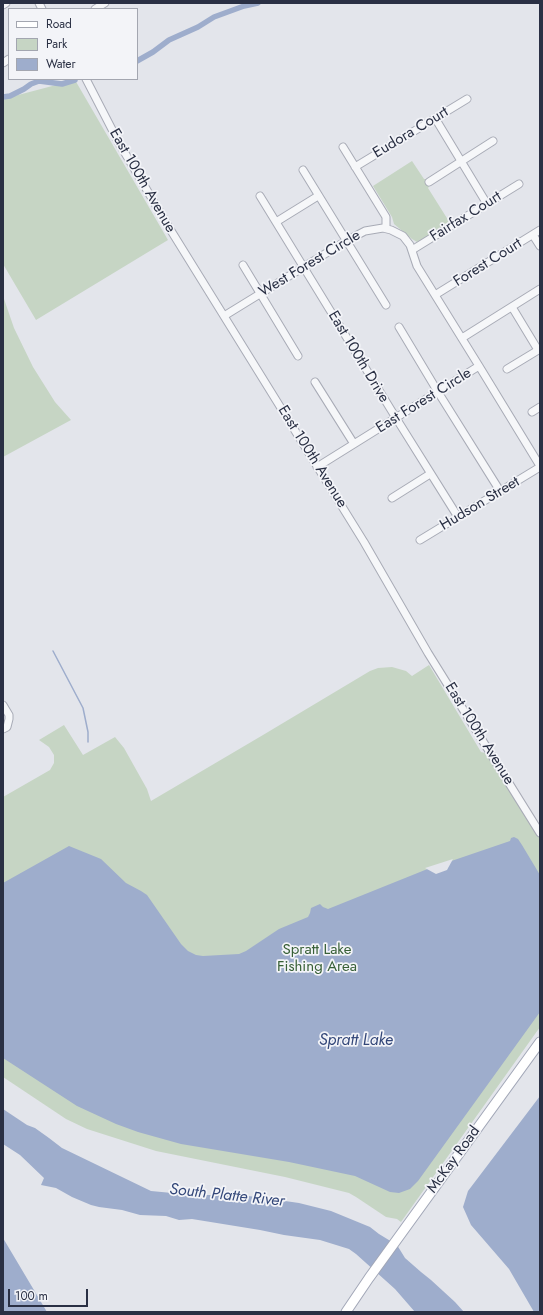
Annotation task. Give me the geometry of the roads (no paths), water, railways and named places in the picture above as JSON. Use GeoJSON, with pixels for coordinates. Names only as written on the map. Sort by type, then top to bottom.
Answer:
{"type":"FeatureCollection","features":[{"type":"Feature","properties":{"kind":"main road","name":"McKay Road"},"geometry":{"type":"LineString","coordinates":[[346,1312],[540,1042]]}},
{"type":"Feature","properties":{"kind":"street","name":"East 100th Avenue"},"geometry":{"type":"LineString","coordinates":[[87,80],[121,147],[170,229],[364,542],[428,653],[540,833]]}},
{"type":"Feature","properties":{"kind":"street","name":"Eudora Court"},"geometry":{"type":"LineString","coordinates":[[355,167],[467,99]]}},
{"type":"Feature","properties":{"kind":"street"},"geometry":{"type":"LineString","coordinates":[[434,118],[486,204]]}},
{"type":"Feature","properties":{"kind":"street"},"geometry":{"type":"LineString","coordinates":[[429,182],[493,141]]}},
{"type":"Feature","properties":{"kind":"street"},"geometry":{"type":"LineString","coordinates":[[343,147],[386,217],[386,228],[402,236],[412,250],[417,266],[435,295]]}},
{"type":"Feature","properties":{"kind":"street"},"geometry":{"type":"LineString","coordinates":[[303,170],[386,305]]}},
{"type":"Feature","properties":{"kind":"street","name":"Fairfax Court"},"geometry":{"type":"LineString","coordinates":[[412,250],[519,184]]}},
{"type":"Feature","properties":{"kind":"street","name":"East 100th Drive"},"geometry":{"type":"LineString","coordinates":[[260,196],[430,474],[458,517]]}},
{"type":"Feature","properties":{"kind":"street"},"geometry":{"type":"LineString","coordinates":[[276,222],[318,196]]}},
{"type":"Feature","properties":{"kind":"street","name":"West Forest Circle"},"geometry":{"type":"LineString","coordinates":[[224,316],[346,241],[365,231],[386,228]]}},
{"type":"Feature","properties":{"kind":"street","name":"Forest Court"},"geometry":{"type":"LineString","coordinates":[[435,295],[540,230]]}},
{"type":"Feature","properties":{"kind":"street"},"geometry":{"type":"LineString","coordinates":[[533,235],[540,246]]}},
{"type":"Feature","properties":{"kind":"street"},"geometry":{"type":"LineString","coordinates":[[244,265],[298,356]]}},
{"type":"Feature","properties":{"kind":"street"},"geometry":{"type":"LineString","coordinates":[[462,338],[540,289]]}},
{"type":"Feature","properties":{"kind":"street","name":"East Forest Circle"},"geometry":{"type":"LineString","coordinates":[[317,467],[479,366],[435,295]]}},
{"type":"Feature","properties":{"kind":"street"},"geometry":{"type":"LineString","coordinates":[[507,369],[539,350],[512,307]]}},
{"type":"Feature","properties":{"kind":"street"},"geometry":{"type":"LineString","coordinates":[[399,327],[500,491]]}},
{"type":"Feature","properties":{"kind":"street"},"geometry":{"type":"LineString","coordinates":[[479,366],[540,466]]}},
{"type":"Feature","properties":{"kind":"street"},"geometry":{"type":"LineString","coordinates":[[315,382],[354,444]]}},
{"type":"Feature","properties":{"kind":"street"},"geometry":{"type":"LineString","coordinates":[[532,412],[540,408]]}},
{"type":"Feature","properties":{"kind":"street","name":"Hudson Street"},"geometry":{"type":"LineString","coordinates":[[420,540],[540,466]]}},
{"type":"Feature","properties":{"kind":"street"},"geometry":{"type":"LineString","coordinates":[[392,498],[430,474]]}},
{"type":"Feature","properties":{"kind":"street"},"geometry":{"type":"LineString","coordinates":[[3,704],[9,715],[7,727],[3,729]]}},
{"type":"Feature","properties":{"kind":"water","name":"Spratt Lake"},"geometry":{"type":"Polygon","coordinates":[[[514,837],[518,839],[540,875],[540,1012],[418,1181],[410,1189],[399,1193],[390,1192],[355,1176],[289,1162],[181,1144],[138,1132],[116,1124],[77,1106],[3,1058],[3,883],[69,846],[101,859],[126,883],[147,895],[181,944],[188,951],[196,955],[203,956],[239,954],[279,929],[308,917],[311,908],[320,904],[328,909],[425,870],[510,841],[511,838],[514,837]]]}},
{"type":"Feature","properties":{"kind":"water"},"geometry":{"type":"Polygon","coordinates":[[[540,1096],[540,1312],[534,1312],[509,1269],[471,1225],[463,1207],[468,1191],[540,1096]]]}},
{"type":"Feature","properties":{"kind":"water","name":"South Platte River"},"geometry":{"type":"Polygon","coordinates":[[[3,1109],[27,1125],[35,1128],[62,1148],[151,1191],[193,1195],[241,1195],[299,1203],[331,1211],[370,1227],[397,1245],[405,1258],[431,1280],[464,1312],[415,1312],[395,1289],[356,1254],[349,1249],[320,1240],[192,1219],[179,1220],[166,1216],[140,1215],[122,1210],[99,1207],[72,1197],[56,1188],[41,1185],[44,1178],[20,1155],[3,1144],[3,1109]]]}},
{"type":"Feature","properties":{"kind":"water"},"geometry":{"type":"Polygon","coordinates":[[[3,1238],[47,1312],[3,1312],[3,1238]]]}},
{"type":"Feature","properties":{"kind":"waterway"},"geometry":{"type":"LineString","coordinates":[[138,60],[153,52],[169,40],[198,27],[214,17],[244,6],[258,3]]}},
{"type":"Feature","properties":{"kind":"waterway"},"geometry":{"type":"LineString","coordinates":[[3,97],[10,96],[39,81],[62,84],[75,80]]}},
{"type":"Feature","properties":{"kind":"waterway"},"geometry":{"type":"LineString","coordinates":[[53,651],[83,708],[88,732],[88,742]]}},
{"type":"Feature","properties":{"kind":"park label","name":"Spratt Lake Fishing Area"},"geometry":{"type":"Point","coordinates":[317,958]}}]}
